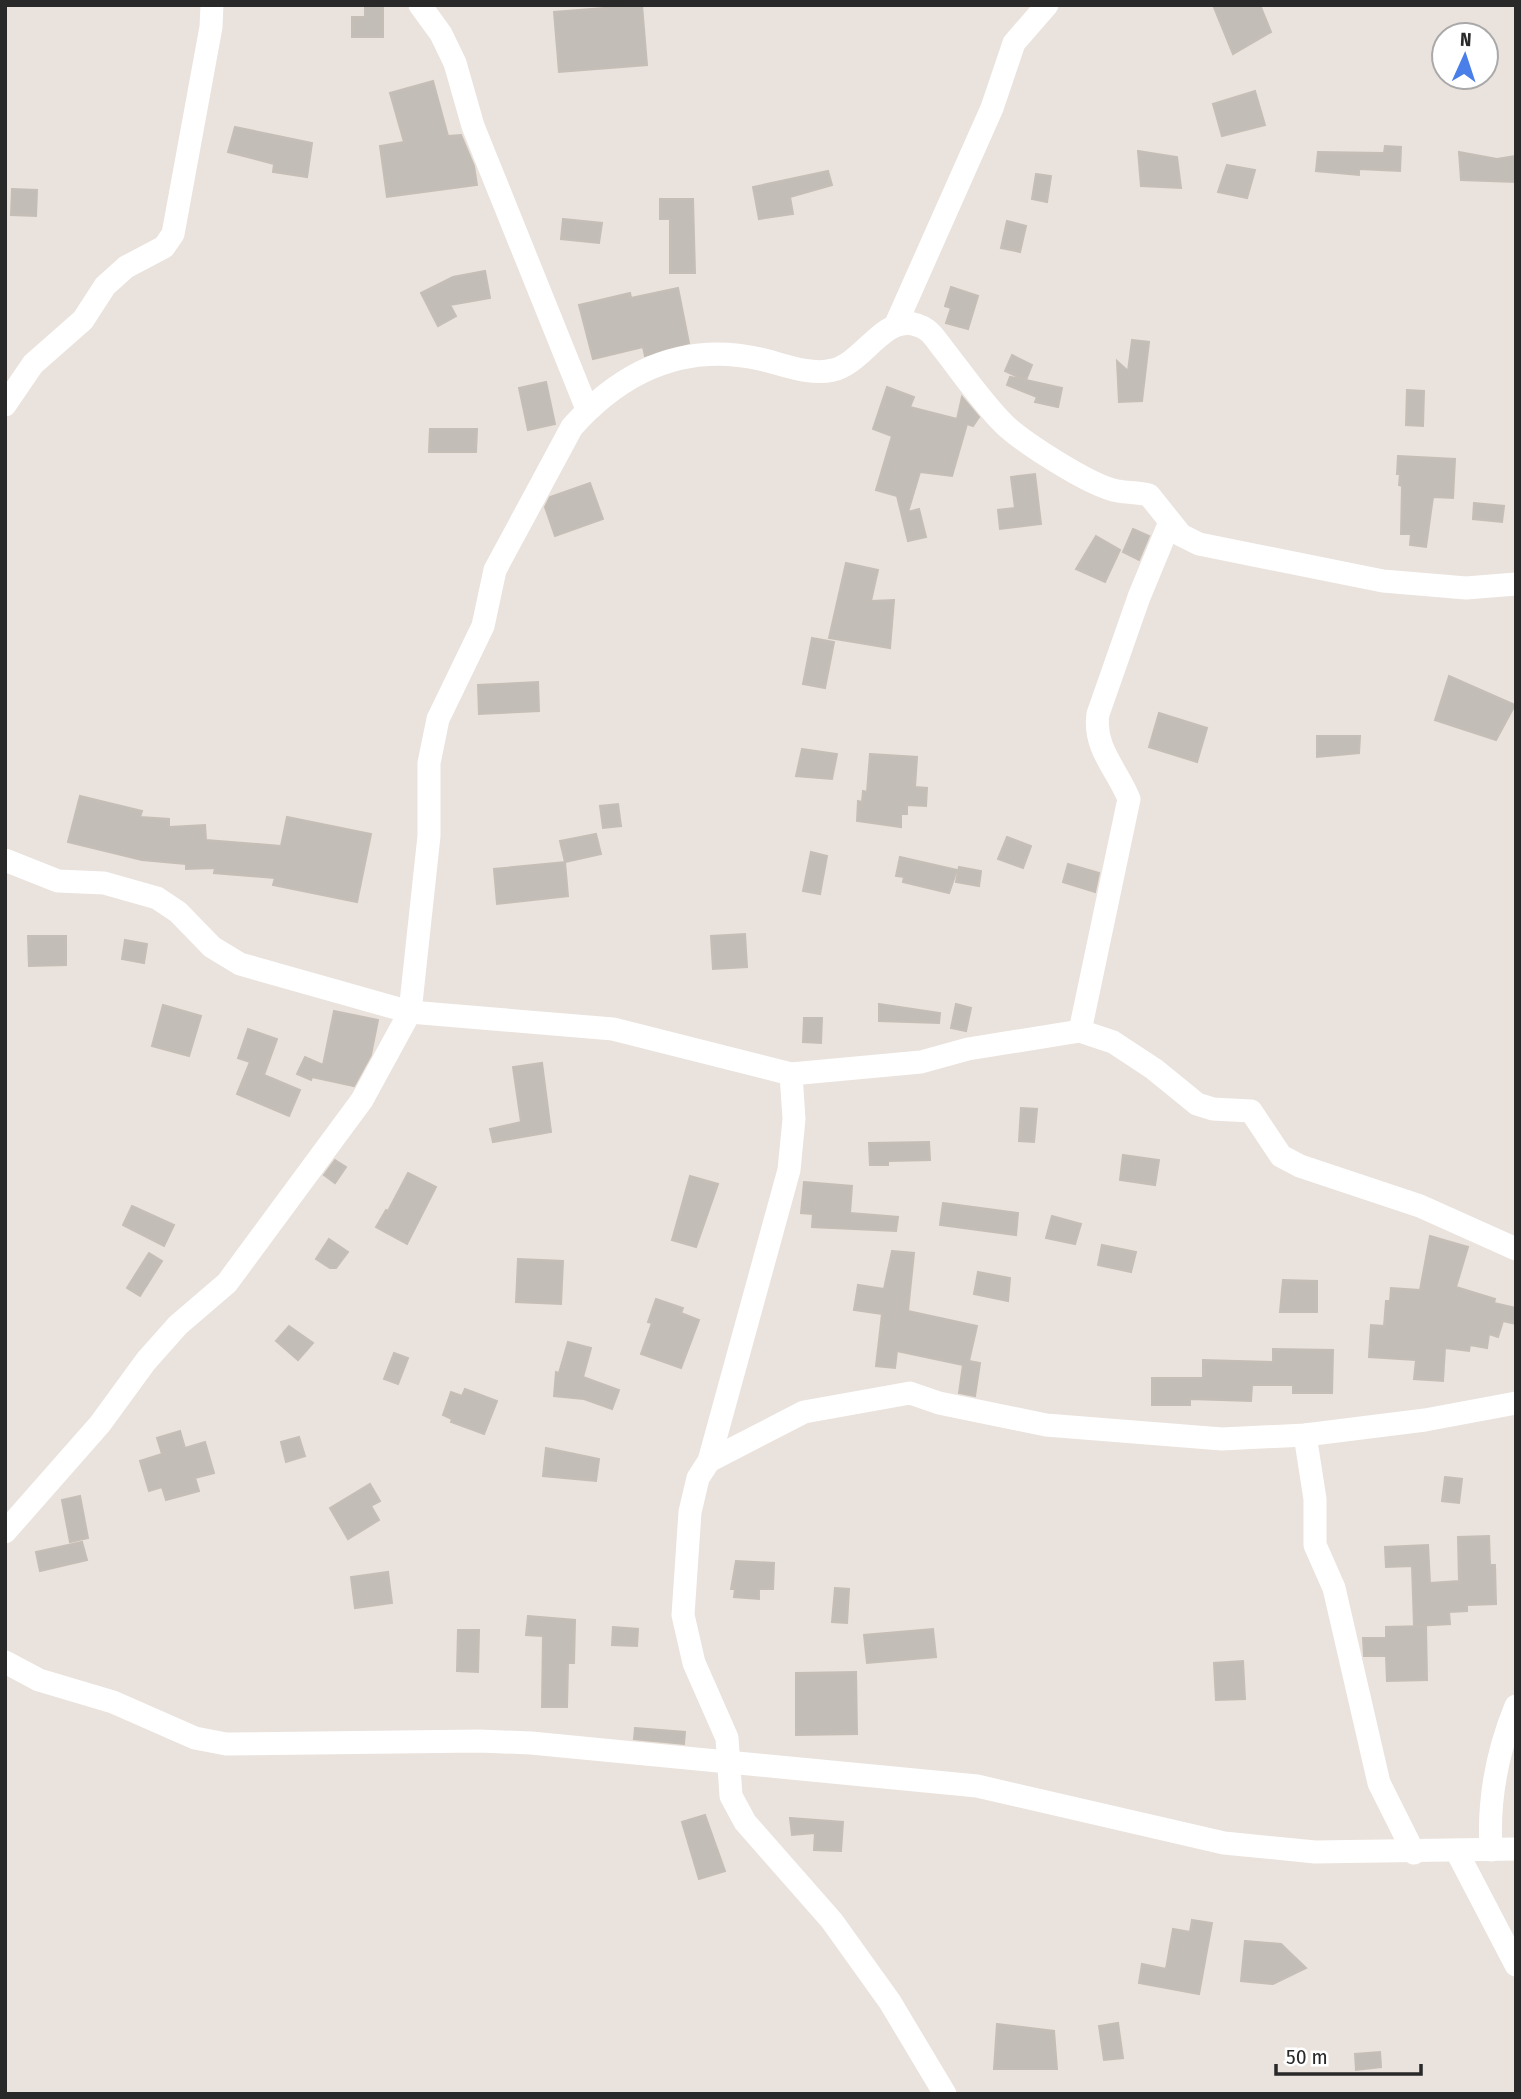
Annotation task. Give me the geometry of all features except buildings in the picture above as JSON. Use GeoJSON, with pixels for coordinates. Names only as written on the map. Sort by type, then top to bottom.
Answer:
{"type":"FeatureCollection","features":[{"type":"Feature","properties":{"kind":"street"},"geometry":{"type":"LineString","coordinates":[[5,405],[33,364],[83,320],[105,286],[127,267],[164,247],[173,234],[212,5]]}},
{"type":"Feature","properties":{"kind":"street"},"geometry":{"type":"LineString","coordinates":[[420,5],[441,34],[455,62],[473,125],[587,410]]}},
{"type":"Feature","properties":{"kind":"street"},"geometry":{"type":"LineString","coordinates":[[896,324],[992,108],[1014,43],[1046,5]]}},
{"type":"Feature","properties":{"kind":"street"},"geometry":{"type":"LineString","coordinates":[[5,1532],[100,1424],[146,1361],[178,1325],[227,1283],[362,1100],[410,1012],[429,836],[429,762],[438,719],[483,626],[495,570],[517,524],[572,427],[587,410],[647,368],[685,355],[714,352],[742,355],[812,371],[833,370],[854,360],[885,330],[896,324],[908,323],[927,330],[1001,422],[1094,483],[1118,491],[1149,495],[1181,535],[1199,544],[1384,582],[1466,588],[1516,584]]}},
{"type":"Feature","properties":{"kind":"street"},"geometry":{"type":"LineString","coordinates":[[1080,1031],[1129,799],[1099,744],[1096,730],[1098,714],[1153,559],[1170,522]]}},
{"type":"Feature","properties":{"kind":"street"},"geometry":{"type":"LineString","coordinates":[[5,860],[58,881],[104,883],[157,898],[178,912],[212,947],[240,964],[410,1012],[613,1029],[791,1074],[921,1062],[968,1049],[1080,1031],[1113,1042],[1154,1069],[1197,1104],[1213,1109],[1251,1111],[1281,1156],[1300,1166],[1420,1206],[1516,1249]]}},
{"type":"Feature","properties":{"kind":"street"},"geometry":{"type":"LineString","coordinates":[[791,1074],[794,1119],[789,1170],[709,1461],[698,1478],[690,1511],[683,1615],[694,1663],[727,1738],[731,1796],[746,1822],[839,1931],[890,2002],[945,2094]]}},
{"type":"Feature","properties":{"kind":"street"},"geometry":{"type":"LineString","coordinates":[[709,1461],[804,1412],[856,1405],[882,1396],[911,1393],[939,1403],[1046,1425],[1222,1439],[1304,1436],[1436,1419],[1516,1403]]}},
{"type":"Feature","properties":{"kind":"street"},"geometry":{"type":"LineString","coordinates":[[1304,1436],[1315,1499],[1315,1545],[1334,1588],[1379,1783],[1413,1853]]}},
{"type":"Feature","properties":{"kind":"street"},"geometry":{"type":"LineString","coordinates":[[5,1662],[39,1680],[113,1702],[195,1738],[226,1744],[479,1741],[730,1760],[977,1786],[1224,1843],[1315,1852],[1413,1853],[1516,1849]]}},
{"type":"Feature","properties":{"kind":"street"},"geometry":{"type":"LineString","coordinates":[[1491,1850],[1490,1816],[1500,1744],[1516,1706]]}},
{"type":"Feature","properties":{"kind":"street"},"geometry":{"type":"LineString","coordinates":[[1457,1852],[1516,1965]]}}]}
